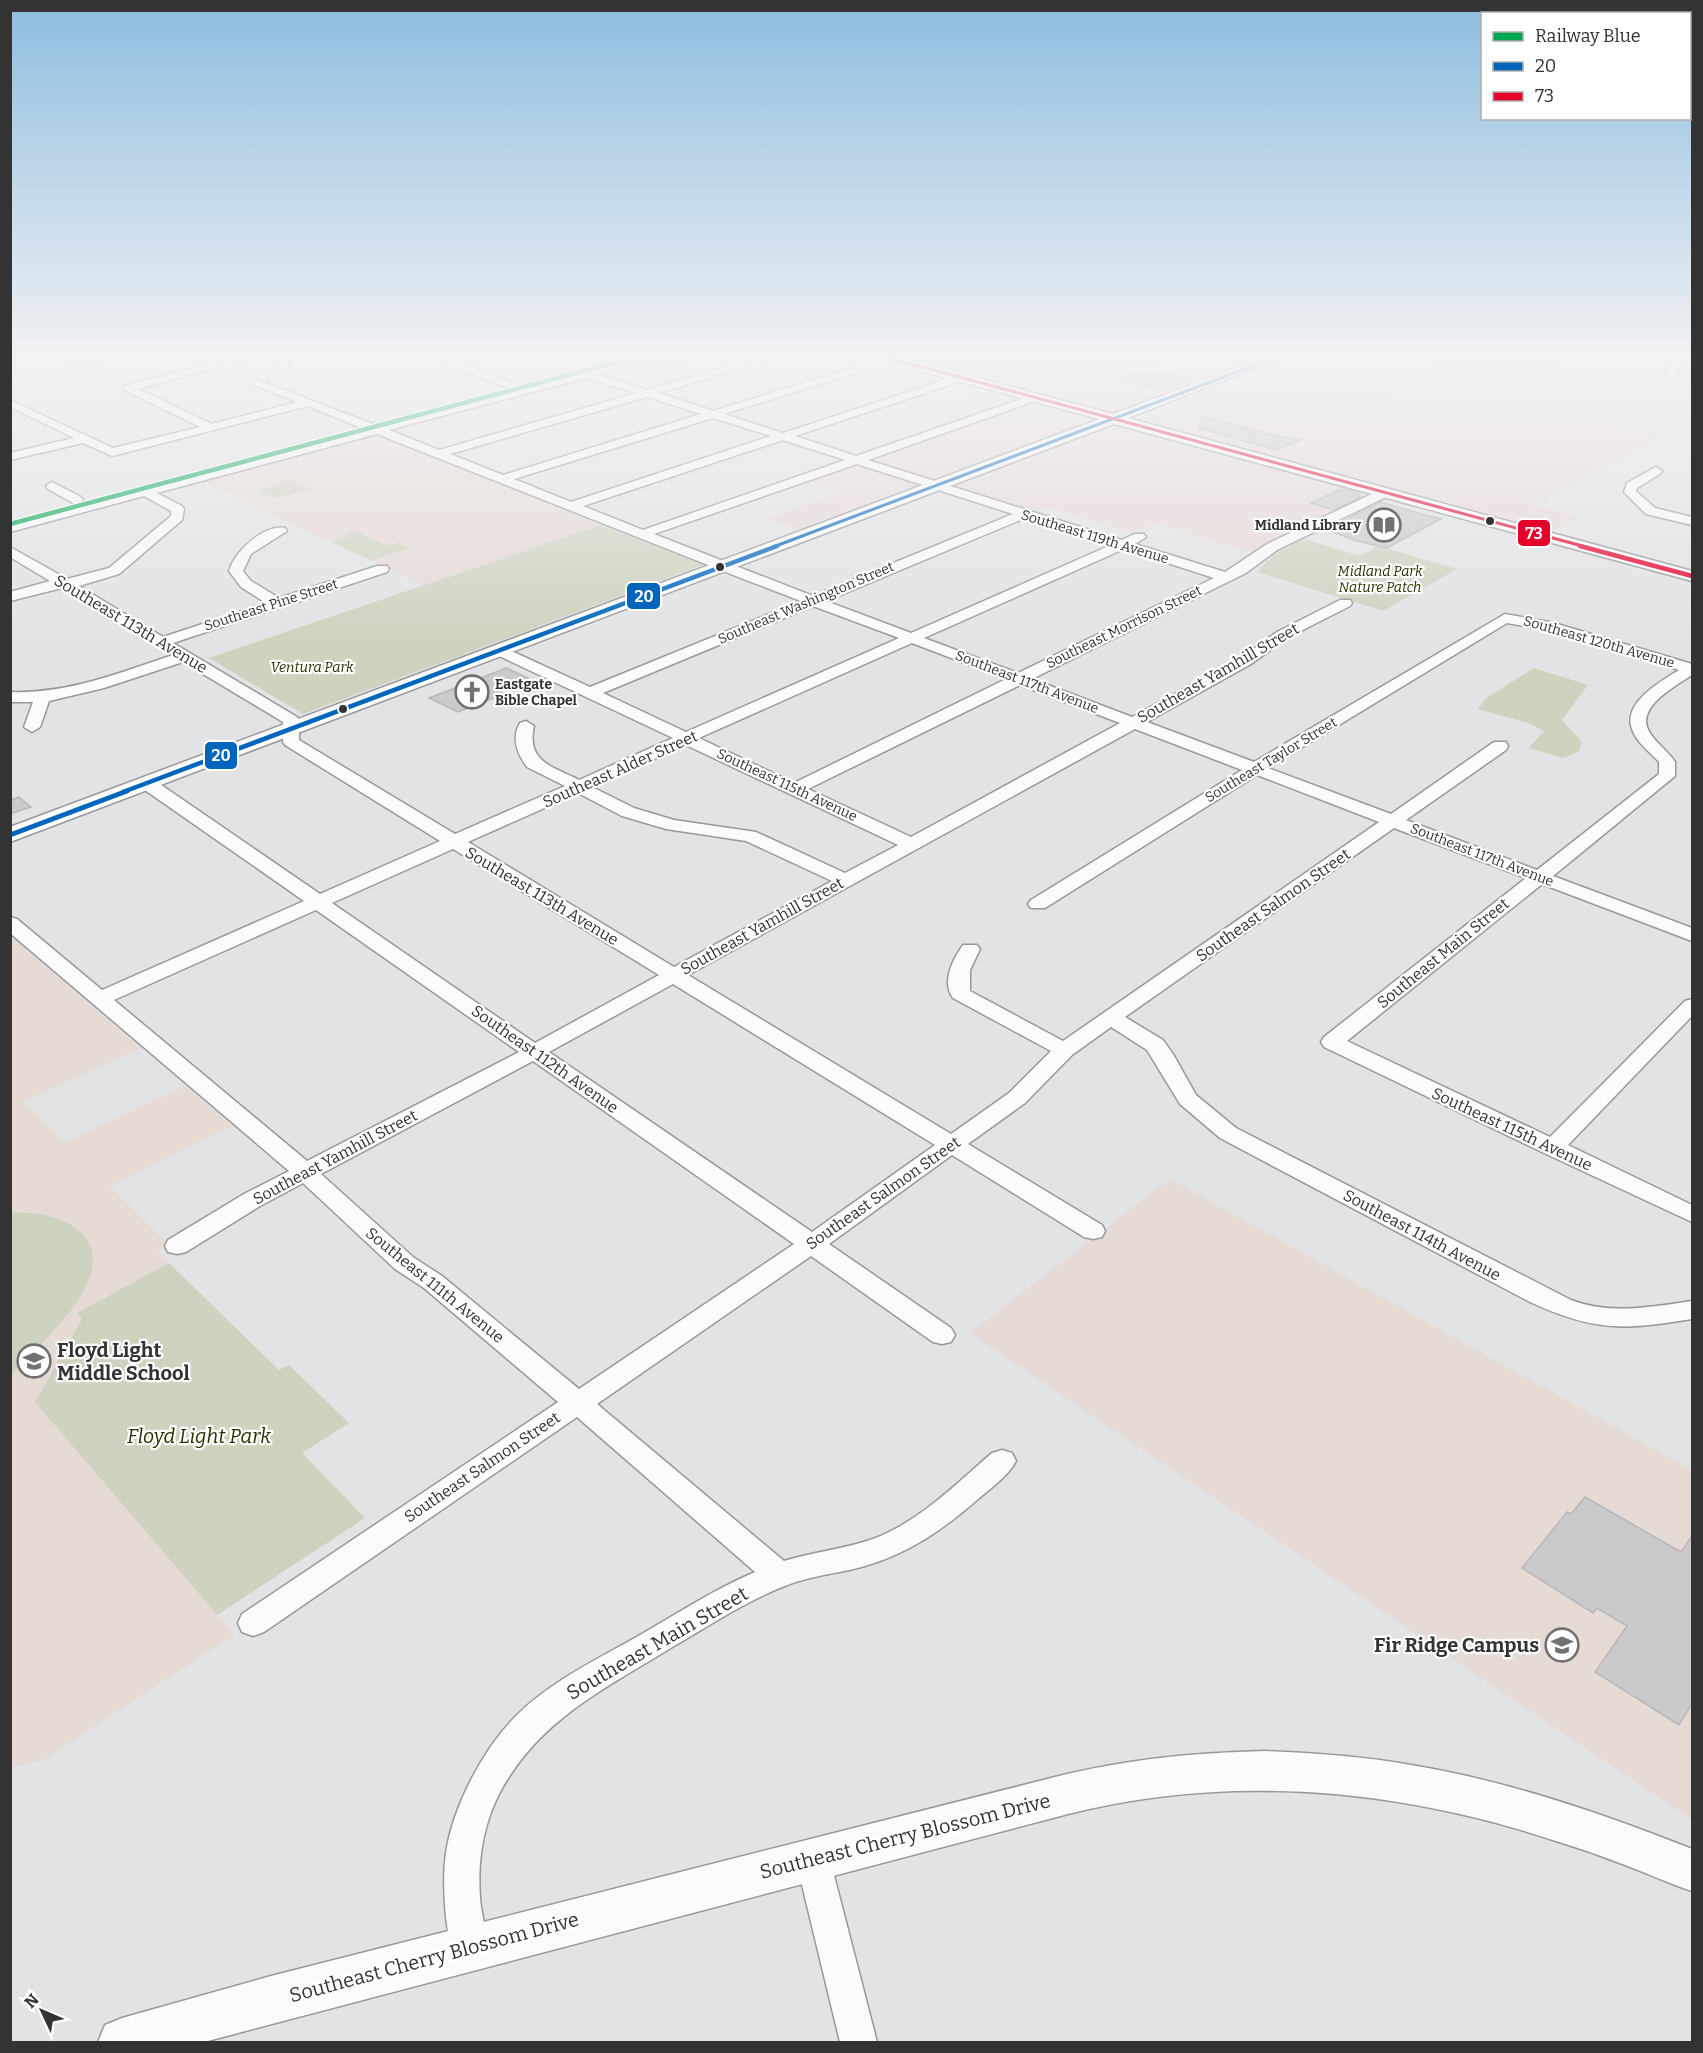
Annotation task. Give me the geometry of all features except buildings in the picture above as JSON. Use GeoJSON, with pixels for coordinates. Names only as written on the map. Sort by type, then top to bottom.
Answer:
{"type":"FeatureCollection","features":[{"type":"Feature","properties":{"kind":"main road"},"geometry":{"type":"LineString","coordinates":[[10,835],[1026,453]]}},
{"type":"Feature","properties":{"kind":"main road"},"geometry":{"type":"LineString","coordinates":[[1235,453],[1692,576]]}},
{"type":"Feature","properties":{"kind":"main road","name":"Southeast Cherry Blossom Drive"},"geometry":{"type":"LineString","coordinates":[[123,2043],[271,2000],[468,1948],[1120,1782],[1198,1773],[1271,1771],[1350,1776],[1440,1788],[1587,1830],[1692,1870]]}},
{"type":"Feature","properties":{"kind":"street"},"geometry":{"type":"LineString","coordinates":[[10,457],[27,453]]}},
{"type":"Feature","properties":{"kind":"street"},"geometry":{"type":"LineString","coordinates":[[10,518],[255,453]]}},
{"type":"Feature","properties":{"kind":"street"},"geometry":{"type":"LineString","coordinates":[[10,528],[293,453]]}},
{"type":"Feature","properties":{"kind":"street","name":"Southeast 117th Avenue"},"geometry":{"type":"LineString","coordinates":[[436,453],[911,638],[1692,935]]}},
{"type":"Feature","properties":{"kind":"street"},"geometry":{"type":"LineString","coordinates":[[439,454],[443,453]]}},
{"type":"Feature","properties":{"kind":"street"},"geometry":{"type":"LineString","coordinates":[[503,479],[588,453]]}},
{"type":"Feature","properties":{"kind":"street"},"geometry":{"type":"LineString","coordinates":[[571,506],[733,453]]}},
{"type":"Feature","properties":{"kind":"street","name":"Southeast 119th Avenue"},"geometry":{"type":"LineString","coordinates":[[832,453],[1226,578]]}},
{"type":"Feature","properties":{"kind":"street"},"geometry":{"type":"LineString","coordinates":[[643,534],[876,453]]}},
{"type":"Feature","properties":{"kind":"street"},"geometry":{"type":"LineString","coordinates":[[1656,471],[1631,486],[1630,492],[1651,511],[1692,521]]}},
{"type":"Feature","properties":{"kind":"street"},"geometry":{"type":"LineString","coordinates":[[52,486],[77,500]]}},
{"type":"Feature","properties":{"kind":"street"},"geometry":{"type":"LineString","coordinates":[[10,597],[114,571],[177,517],[178,509],[146,492]]}},
{"type":"Feature","properties":{"kind":"street","name":"Southeast Morrison Street"},"geometry":{"type":"LineString","coordinates":[[795,789],[1226,578],[1247,567],[1261,553],[1272,547],[1384,493]]}},
{"type":"Feature","properties":{"kind":"street","name":"Southeast Washington Street"},"geometry":{"type":"LineString","coordinates":[[590,693],[1023,514]]}},
{"type":"Feature","properties":{"kind":"street"},"geometry":{"type":"LineString","coordinates":[[276,603],[246,584],[236,571],[240,558],[247,550],[260,540],[280,531]]}},
{"type":"Feature","properties":{"kind":"street","name":"Southeast Alder Street"},"geometry":{"type":"LineString","coordinates":[[100,999],[1138,537]]}},
{"type":"Feature","properties":{"kind":"street","name":"Southeast 113th Avenue"},"geometry":{"type":"LineString","coordinates":[[10,551],[291,720],[291,742],[1093,1231]]}},
{"type":"Feature","properties":{"kind":"street","name":"Southeast Pine Street"},"geometry":{"type":"LineString","coordinates":[[161,642],[382,569]]}},
{"type":"Feature","properties":{"kind":"street","name":"Southeast Yamhill Street"},"geometry":{"type":"LineString","coordinates":[[177,1246],[252,1200],[534,1052],[1246,661],[1282,635],[1345,603]]}},
{"type":"Feature","properties":{"kind":"street","name":"Southeast 120th Avenue"},"geometry":{"type":"LineString","coordinates":[[1505,618],[1549,626],[1692,668]]}},
{"type":"Feature","properties":{"kind":"street","name":"Southeast Taylor Street"},"geometry":{"type":"LineString","coordinates":[[1038,904],[1505,618]]}},
{"type":"Feature","properties":{"kind":"street","name":"Southeast 115th Avenue"},"geometry":{"type":"LineString","coordinates":[[500,651],[911,844]]}},
{"type":"Feature","properties":{"kind":"street"},"geometry":{"type":"LineString","coordinates":[[10,697],[42,699],[72,692],[185,656]]}},
{"type":"Feature","properties":{"kind":"street","name":"Southeast Main Street"},"geometry":{"type":"LineString","coordinates":[[1332,1042],[1667,776],[1667,762],[1641,732],[1636,722],[1639,710],[1648,700],[1692,668]]}},
{"type":"Feature","properties":{"kind":"street"},"geometry":{"type":"LineString","coordinates":[[32,727],[42,699]]}},
{"type":"Feature","properties":{"kind":"street"},"geometry":{"type":"LineString","coordinates":[[526,726],[523,738],[525,754],[544,770],[628,812],[648,819],[750,836],[845,880]]}},
{"type":"Feature","properties":{"kind":"street","name":"Southeast Salmon Street"},"geometry":{"type":"LineString","coordinates":[[253,1623],[812,1244],[1017,1098],[1064,1050],[1500,746]]}},
{"type":"Feature","properties":{"kind":"street","name":"Southeast 112th Avenue"},"geometry":{"type":"LineString","coordinates":[[148,784],[942,1335]]}},
{"type":"Feature","properties":{"kind":"street","name":"Southeast 111th Avenue"},"geometry":{"type":"LineString","coordinates":[[10,923],[306,1173],[404,1263],[434,1282],[702,1506],[779,1575]]}},
{"type":"Feature","properties":{"kind":"street"},"geometry":{"type":"LineString","coordinates":[[970,949],[960,967],[957,980],[960,994],[1064,1050]]}},
{"type":"Feature","properties":{"kind":"street"},"geometry":{"type":"LineString","coordinates":[[1552,1148],[1692,1005]]}},
{"type":"Feature","properties":{"kind":"street","name":"Southeast 114th Avenue"},"geometry":{"type":"LineString","coordinates":[[1111,1018],[1155,1045],[1164,1056],[1178,1086],[1190,1102],[1205,1118],[1228,1133],[1539,1296],[1567,1308],[1598,1317],[1623,1318],[1692,1310]]}},
{"type":"Feature","properties":{"kind":"street","name":"Southeast 115th Avenue"},"geometry":{"type":"LineString","coordinates":[[1332,1042],[1692,1214]]}},
{"type":"Feature","properties":{"kind":"street","name":"Southeast Main Street"},"geometry":{"type":"LineString","coordinates":[[468,1948],[462,1883],[463,1853],[472,1816],[488,1780],[513,1740],[537,1716],[581,1684],[725,1601],[779,1575],[892,1544],[931,1522],[1002,1461]]}},
{"type":"Feature","properties":{"kind":"street"},"geometry":{"type":"LineString","coordinates":[[813,1860],[859,2043]]}},
{"type":"Feature","properties":{"kind":"shaded area"},"geometry":{"type":"Polygon","coordinates":[[[304,453],[420,453],[601,525],[423,585],[200,481],[304,453]]]}},
{"type":"Feature","properties":{"kind":"shaded area"},"geometry":{"type":"Polygon","coordinates":[[[889,453],[1004,453],[798,530],[768,519],[839,492],[810,481],[889,453]]]}},
{"type":"Feature","properties":{"kind":"shaded area"},"geometry":{"type":"Polygon","coordinates":[[[1047,453],[1210,453],[1386,500],[1270,558],[1155,523],[1132,533],[1047,507],[1032,513],[953,489],[1047,453]]]}},
{"type":"Feature","properties":{"kind":"shaded area"},"geometry":{"type":"Polygon","coordinates":[[[1260,453],[1628,453],[1532,505],[1577,517],[1554,530],[1260,453]]]}},
{"type":"Feature","properties":{"kind":"shaded area","name":"Floyd Light Middle School"},"geometry":{"type":"Polygon","coordinates":[[[10,936],[141,1048],[23,1102],[64,1143],[185,1086],[232,1126],[110,1186],[170,1245],[158,1252],[169,1263],[77,1313],[82,1319],[35,1402],[234,1635],[43,1760],[11,1768],[10,936]]]}},
{"type":"Feature","properties":{"kind":"shaded area","name":"Fir Ridge Campus"},"geometry":{"type":"Polygon","coordinates":[[[1170,1179],[1692,1470],[1692,1820],[970,1333],[1170,1179]]]}},
{"type":"Feature","properties":{"kind":"green space"},"geometry":{"type":"Polygon","coordinates":[[[289,481],[308,489],[277,498],[258,490],[289,481]]]}},
{"type":"Feature","properties":{"kind":"green space","name":"Ventura Park"},"geometry":{"type":"Polygon","coordinates":[[[601,525],[703,565],[303,714],[209,658],[601,525]]]}},
{"type":"Feature","properties":{"kind":"green space"},"geometry":{"type":"Polygon","coordinates":[[[355,531],[385,545],[400,543],[409,548],[371,560],[332,542],[348,537],[344,534],[355,531]]]}},
{"type":"Feature","properties":{"kind":"green space","name":"Midland Park Nature Patch"},"geometry":{"type":"Polygon","coordinates":[[[1304,539],[1360,556],[1378,546],[1457,569],[1383,611],[1257,572],[1273,555],[1304,539]]]}},
{"type":"Feature","properties":{"kind":"green space"},"geometry":{"type":"Polygon","coordinates":[[[1534,668],[1588,685],[1562,720],[1582,742],[1578,752],[1563,758],[1529,748],[1544,731],[1531,724],[1478,709],[1485,699],[1534,668]]]}},
{"type":"Feature","properties":{"kind":"green space"},"geometry":{"type":"Polygon","coordinates":[[[11,1213],[45,1215],[70,1224],[77,1229],[90,1246],[93,1265],[86,1285],[74,1306],[11,1375],[11,1213]]]}},
{"type":"Feature","properties":{"kind":"green space","name":"Floyd Light Park"},"geometry":{"type":"Polygon","coordinates":[[[169,1263],[279,1370],[289,1365],[349,1423],[302,1453],[365,1518],[217,1615],[35,1402],[82,1319],[77,1313],[169,1263]]]}},
{"type":"Feature","properties":{"kind":"rail line","name":"Blue"},"geometry":{"type":"LineString","coordinates":[[10,524],[277,453]]}},
{"type":"Feature","properties":{"kind":"transit line","name":"20"},"geometry":{"type":"LineString","coordinates":[[10,835],[1023,453]]}},
{"type":"Feature","properties":{"kind":"transit line","name":"73"},"geometry":{"type":"LineString","coordinates":[[1239,453],[1692,576]]}},
{"type":"Feature","properties":{"kind":"place","name":"Midland Library"},"geometry":{"type":"Point","coordinates":[1384,525]}},
{"type":"Feature","properties":{"kind":"place","name":"Eastgate Bible Chapel"},"geometry":{"type":"Point","coordinates":[472,692]}},
{"type":"Feature","properties":{"kind":"place","name":"Floyd Light Middle School"},"geometry":{"type":"Point","coordinates":[34,1361]}},
{"type":"Feature","properties":{"kind":"place","name":"Fir Ridge Campus"},"geometry":{"type":"Point","coordinates":[1562,1645]}}]}
